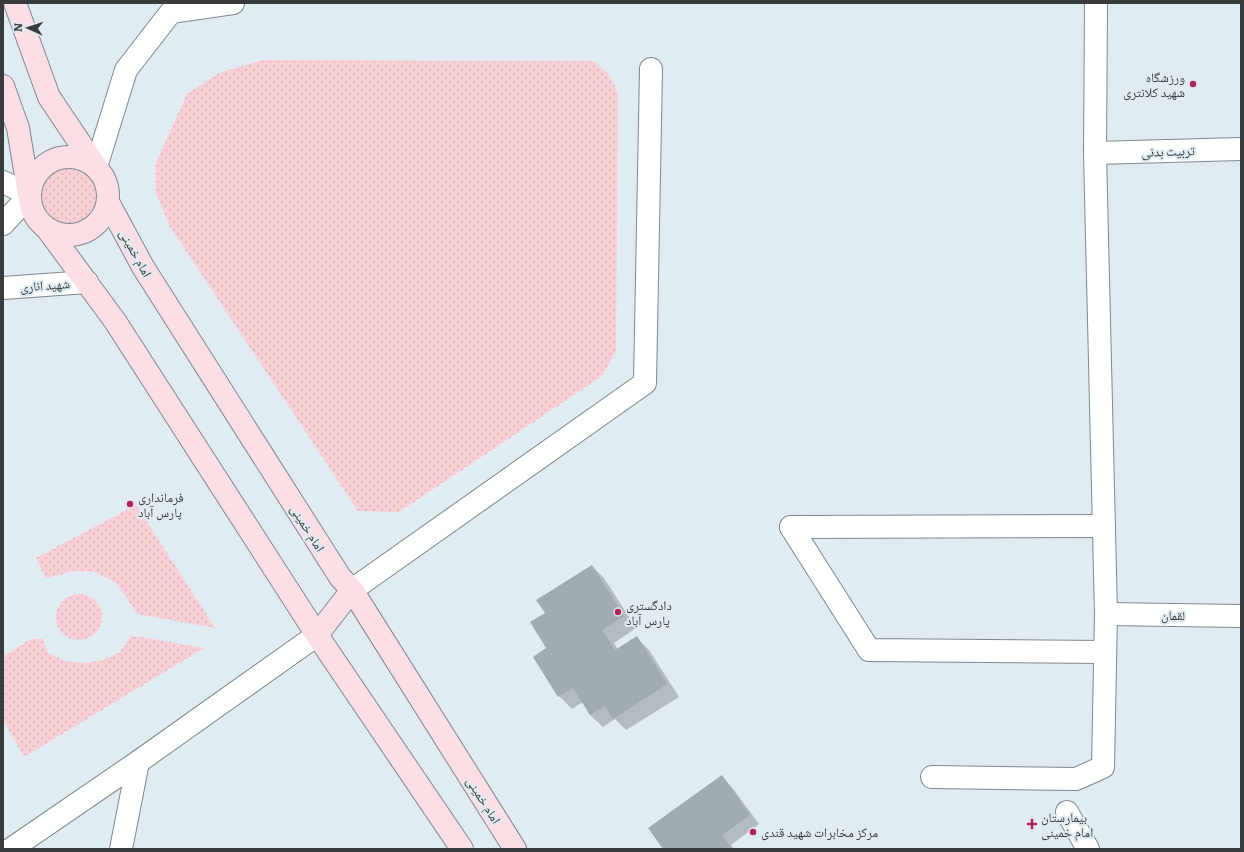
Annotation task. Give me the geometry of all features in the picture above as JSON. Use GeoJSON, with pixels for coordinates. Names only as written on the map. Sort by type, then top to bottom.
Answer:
{"type":"FeatureCollection","features":[{"type":"Feature","properties":{"kind":"main road"},"geometry":{"type":"LineString","coordinates":[[15,3],[49,96],[104,177],[108,189],[108,202],[105,214],[97,224],[87,232],[74,236],[61,235],[48,230]]}},
{"type":"Feature","properties":{"kind":"main road"},"geometry":{"type":"LineString","coordinates":[[3,86],[18,128],[32,209],[38,221],[48,230],[115,321],[317,635],[462,849]]}},
{"type":"Feature","properties":{"kind":"main road"},"geometry":{"type":"LineString","coordinates":[[30,195],[32,182],[39,170],[60,157],[73,156],[86,160],[96,167]]}},
{"type":"Feature","properties":{"kind":"main road","name":"امام خمینی"},"geometry":{"type":"LineString","coordinates":[[108,202],[143,267],[340,578],[352,590],[515,849]]}},
{"type":"Feature","properties":{"kind":"main road"},"geometry":{"type":"LineString","coordinates":[[317,635],[352,590]]}},
{"type":"Feature","properties":{"kind":"street"},"geometry":{"type":"LineString","coordinates":[[96,167],[126,70],[171,12],[232,3]]}},
{"type":"Feature","properties":{"kind":"street"},"geometry":{"type":"LineString","coordinates":[[932,777],[1076,779],[1103,767],[1106,614],[1095,153],[1096,3]]}},
{"type":"Feature","properties":{"kind":"street"},"geometry":{"type":"LineString","coordinates":[[352,590],[645,382],[651,69]]}},
{"type":"Feature","properties":{"kind":"street","name":"تربیت بدنی"},"geometry":{"type":"LineString","coordinates":[[1095,153],[1241,149]]}},
{"type":"Feature","properties":{"kind":"street"},"geometry":{"type":"LineString","coordinates":[[3,182],[30,195],[3,224]]}},
{"type":"Feature","properties":{"kind":"street","name":"شهید اناری"},"geometry":{"type":"LineString","coordinates":[[3,288],[87,282]]}},
{"type":"Feature","properties":{"kind":"street"},"geometry":{"type":"LineString","coordinates":[[1104,526],[791,527],[869,650],[1105,652]]}},
{"type":"Feature","properties":{"kind":"street","name":"لقمان"},"geometry":{"type":"LineString","coordinates":[[1106,614],[1241,616]]}},
{"type":"Feature","properties":{"kind":"street"},"geometry":{"type":"LineString","coordinates":[[11,849],[138,762],[317,635]]}},
{"type":"Feature","properties":{"kind":"street"},"geometry":{"type":"LineString","coordinates":[[121,849],[138,762]]}},
{"type":"Feature","properties":{"kind":"street"},"geometry":{"type":"LineString","coordinates":[[1067,812],[1088,849]]}},
{"type":"Feature","properties":{"kind":"shaded area"},"geometry":{"type":"Polygon","coordinates":[[[263,60],[594,61],[609,75],[618,93],[616,351],[602,376],[399,512],[358,511],[169,225],[156,193],[155,165],[187,94],[219,73],[263,60]]]}},
{"type":"Feature","properties":{"kind":"shaded area"},"geometry":{"type":"Polygon","coordinates":[[[69,169],[79,171],[88,177],[94,186],[96,196],[94,206],[88,215],[79,221],[69,223],[59,221],[50,215],[44,206],[42,196],[44,186],[50,177],[59,171],[69,169]]]}},
{"type":"Feature","properties":{"kind":"shaded area"},"geometry":{"type":"Polygon","coordinates":[[[136,505],[215,628],[138,614],[115,582],[95,572],[74,571],[46,578],[36,558],[136,505]]]}},
{"type":"Feature","properties":{"kind":"shaded area"},"geometry":{"type":"Polygon","coordinates":[[[79,594],[92,598],[98,604],[102,617],[98,630],[92,636],[79,640],[66,636],[60,630],[56,617],[60,604],[66,598],[79,594]]]}},
{"type":"Feature","properties":{"kind":"shaded area"},"geometry":{"type":"Polygon","coordinates":[[[131,636],[204,648],[24,757],[3,719],[3,657],[31,639],[43,639],[48,653],[65,661],[84,663],[103,660],[120,652],[131,636]]]}},
{"type":"Feature","properties":{"kind":"building"},"geometry":{"type":"Polygon","coordinates":[[[592,565],[624,616],[602,630],[615,650],[637,636],[667,684],[613,719],[605,706],[590,715],[573,688],[558,697],[533,657],[546,648],[530,622],[545,613],[536,600],[592,565]]]}},
{"type":"Feature","properties":{"kind":"building"},"geometry":{"type":"Polygon","coordinates":[[[722,775],[750,815],[722,835],[732,849],[663,849],[648,828],[722,775]]]}},
{"type":"Feature","properties":{"kind":"place","name":"ورزشگاه شهید کلانتری"},"geometry":{"type":"Point","coordinates":[1193,84]}},
{"type":"Feature","properties":{"kind":"place","name":"فرمانداری پارس آباد"},"geometry":{"type":"Point","coordinates":[130,504]}},
{"type":"Feature","properties":{"kind":"place","name":"دادگستری پارس آباد"},"geometry":{"type":"Point","coordinates":[618,612]}},
{"type":"Feature","properties":{"kind":"place","name":"بیمارستان امام خمینی"},"geometry":{"type":"Point","coordinates":[1032,824]}},
{"type":"Feature","properties":{"kind":"place","name":"مرکز مخابرات شهید قندی"},"geometry":{"type":"Point","coordinates":[753,832]}}]}
